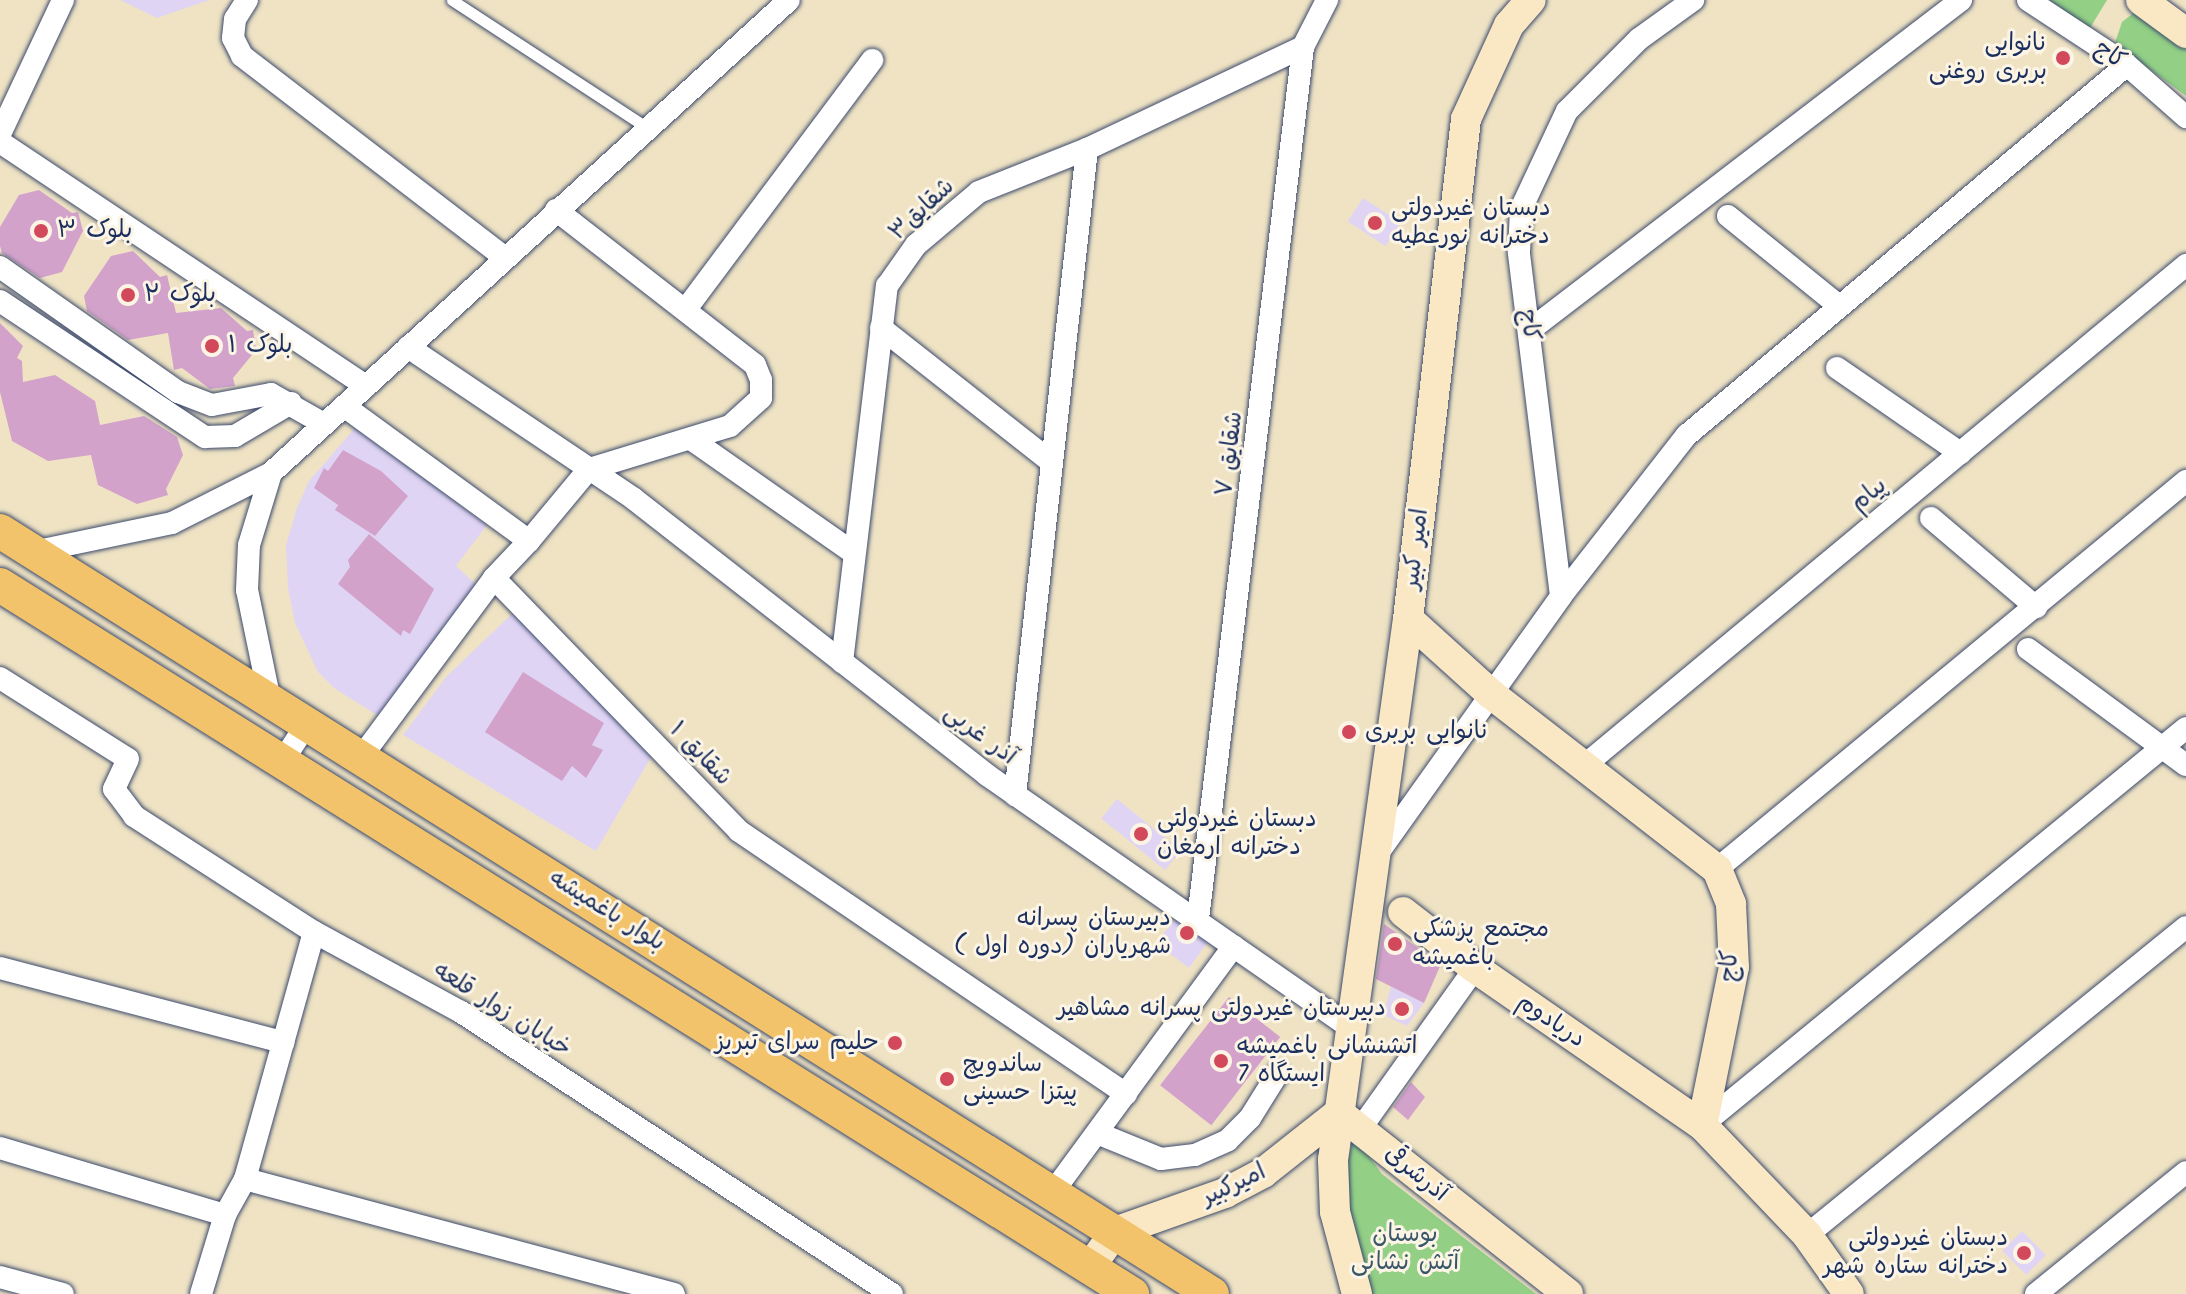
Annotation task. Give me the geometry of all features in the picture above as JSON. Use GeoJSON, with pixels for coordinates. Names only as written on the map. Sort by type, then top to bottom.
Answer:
{"type":"FeatureCollection","features":[{"type":"Feature","properties":{"kind":"main road","name":"امیر کبیر"},"geometry":{"type":"LineString","coordinates":[[1357,1294],[1335,1212],[1333,1160],[1350,1121],[1351,1028],[1408,619],[1466,119],[1509,25],[1531,0]]}},
{"type":"Feature","properties":{"kind":"main road"},"geometry":{"type":"LineString","coordinates":[[2141,0],[2186,33]]}},
{"type":"Feature","properties":{"kind":"main road","name":"بلوار باغمیشه"},"geometry":{"type":"LineString","coordinates":[[0,531],[269,696],[1212,1294]]}},
{"type":"Feature","properties":{"kind":"main road","name":"بلوار باغمیشه"},"geometry":{"type":"LineString","coordinates":[[0,585],[1132,1294]]}},
{"type":"Feature","properties":{"kind":"main road"},"geometry":{"type":"LineString","coordinates":[[1408,619],[1491,694],[1717,869]]}},
{"type":"Feature","properties":{"kind":"main road","name":"کاج"},"geometry":{"type":"LineString","coordinates":[[1702,1125],[1734,967],[1731,904],[1717,869]]}},
{"type":"Feature","properties":{"kind":"main road","name":"دریادوم"},"geometry":{"type":"LineString","coordinates":[[1403,912],[1475,968],[1702,1125]]}},
{"type":"Feature","properties":{"kind":"main road","name":"امیرکبیر"},"geometry":{"type":"LineString","coordinates":[[1115,1232],[1225,1193],[1350,1121]]}},
{"type":"Feature","properties":{"kind":"main road","name":"آذرشرقی"},"geometry":{"type":"LineString","coordinates":[[1350,1121],[1568,1294]]}},
{"type":"Feature","properties":{"kind":"main road"},"geometry":{"type":"LineString","coordinates":[[1702,1125],[1807,1235],[1849,1294]]}},
{"type":"Feature","properties":{"kind":"main road"},"geometry":{"type":"LineString","coordinates":[[1090,1267],[1115,1232]]}},
{"type":"Feature","properties":{"kind":"street"},"geometry":{"type":"LineString","coordinates":[[0,134],[63,0]]}},
{"type":"Feature","properties":{"kind":"street"},"geometry":{"type":"LineString","coordinates":[[247,0],[235,19],[233,38],[242,56],[505,258]]}},
{"type":"Feature","properties":{"kind":"street","name":"شقایق ۷"},"geometry":{"type":"LineString","coordinates":[[1198,919],[1303,47],[1327,0]]}},
{"type":"Feature","properties":{"kind":"street","name":"کاج"},"geometry":{"type":"LineString","coordinates":[[1561,596],[1519,252],[1521,209],[1567,111],[1639,39],[1693,0]]}},
{"type":"Feature","properties":{"kind":"street"},"geometry":{"type":"LineString","coordinates":[[1530,330],[1961,0]]}},
{"type":"Feature","properties":{"kind":"street","name":"کاج"},"geometry":{"type":"LineString","coordinates":[[2028,0],[2127,65],[2186,117]]}},
{"type":"Feature","properties":{"kind":"street"},"geometry":{"type":"LineString","coordinates":[[33,552],[172,523],[271,473],[781,2]]}},
{"type":"Feature","properties":{"kind":"street","name":"شقایق۳"},"geometry":{"type":"LineString","coordinates":[[842,662],[887,286],[916,245],[979,192],[1087,149],[1303,47]]}},
{"type":"Feature","properties":{"kind":"street"},"geometry":{"type":"LineString","coordinates":[[686,309],[872,60]]}},
{"type":"Feature","properties":{"kind":"street"},"geometry":{"type":"LineString","coordinates":[[1376,856],[1561,596],[1687,435],[2127,65]]}},
{"type":"Feature","properties":{"kind":"street"},"geometry":{"type":"LineString","coordinates":[[0,142],[366,386]]}},
{"type":"Feature","properties":{"kind":"street"},"geometry":{"type":"LineString","coordinates":[[1015,795],[1087,149]]}},
{"type":"Feature","properties":{"kind":"street"},"geometry":{"type":"LineString","coordinates":[[362,756],[494,578],[589,469],[730,426],[761,398],[761,380],[755,365],[556,210]]}},
{"type":"Feature","properties":{"kind":"street"},"geometry":{"type":"LineString","coordinates":[[1728,216],[1839,306]]}},
{"type":"Feature","properties":{"kind":"street","name":"پیام"},"geometry":{"type":"LineString","coordinates":[[1585,765],[2186,265]]}},
{"type":"Feature","properties":{"kind":"street"},"geometry":{"type":"LineString","coordinates":[[0,267],[178,392],[212,405],[271,394],[324,424]]}},
{"type":"Feature","properties":{"kind":"street"},"geometry":{"type":"LineString","coordinates":[[0,301],[205,437],[235,436],[291,403]]}},
{"type":"Feature","properties":{"kind":"street"},"geometry":{"type":"LineString","coordinates":[[881,328],[1051,462]]}},
{"type":"Feature","properties":{"kind":"street","name":"آذر غربی"},"geometry":{"type":"LineString","coordinates":[[408,347],[696,544],[842,662],[1015,795],[1351,1028]]}},
{"type":"Feature","properties":{"kind":"street"},"geometry":{"type":"LineString","coordinates":[[1837,368],[1960,453]]}},
{"type":"Feature","properties":{"kind":"street"},"geometry":{"type":"LineString","coordinates":[[344,406],[529,541]]}},
{"type":"Feature","properties":{"kind":"street"},"geometry":{"type":"LineString","coordinates":[[691,439],[854,553]]}},
{"type":"Feature","properties":{"kind":"street"},"geometry":{"type":"LineString","coordinates":[[573,490],[589,469]]}},
{"type":"Feature","properties":{"kind":"street"},"geometry":{"type":"LineString","coordinates":[[269,696],[247,590],[249,545],[271,473]]}},
{"type":"Feature","properties":{"kind":"street"},"geometry":{"type":"LineString","coordinates":[[1717,869],[2186,481]]}},
{"type":"Feature","properties":{"kind":"street"},"geometry":{"type":"LineString","coordinates":[[1931,518],[2036,607]]}},
{"type":"Feature","properties":{"kind":"street","name":"شقایق ۱"},"geometry":{"type":"LineString","coordinates":[[494,578],[739,831],[1126,1094]]}},
{"type":"Feature","properties":{"kind":"street"},"geometry":{"type":"LineString","coordinates":[[2028,649],[2166,747],[2186,765]]}},
{"type":"Feature","properties":{"kind":"street","name":"خیابان زوار قلعه"},"geometry":{"type":"LineString","coordinates":[[0,678],[128,759],[114,789],[134,816],[314,932],[461,1012],[892,1294]]}},
{"type":"Feature","properties":{"kind":"street"},"geometry":{"type":"LineString","coordinates":[[282,762],[308,722]]}},
{"type":"Feature","properties":{"kind":"street"},"geometry":{"type":"LineString","coordinates":[[1702,1125],[2186,728]]}},
{"type":"Feature","properties":{"kind":"street"},"geometry":{"type":"LineString","coordinates":[[1807,1235],[2186,927]]}},
{"type":"Feature","properties":{"kind":"street"},"geometry":{"type":"LineString","coordinates":[[201,1294],[225,1215],[245,1179],[314,932]]}},
{"type":"Feature","properties":{"kind":"street"},"geometry":{"type":"LineString","coordinates":[[1053,1192],[1234,946]]}},
{"type":"Feature","properties":{"kind":"street"},"geometry":{"type":"LineString","coordinates":[[0,968],[283,1042]]}},
{"type":"Feature","properties":{"kind":"street"},"geometry":{"type":"LineString","coordinates":[[1350,1121],[1475,968]]}},
{"type":"Feature","properties":{"kind":"street"},"geometry":{"type":"LineString","coordinates":[[1097,1133],[1161,1159],[1195,1155],[1228,1140],[1250,1118],[1278,1073]]}},
{"type":"Feature","properties":{"kind":"street"},"geometry":{"type":"LineString","coordinates":[[0,1148],[225,1215]]}},
{"type":"Feature","properties":{"kind":"street"},"geometry":{"type":"LineString","coordinates":[[2036,1294],[2186,1172]]}},
{"type":"Feature","properties":{"kind":"street"},"geometry":{"type":"LineString","coordinates":[[245,1179],[674,1294]]}},
{"type":"Feature","properties":{"kind":"street"},"geometry":{"type":"LineString","coordinates":[[0,1277],[63,1294]]}},
{"type":"Feature","properties":{"kind":"lane"},"geometry":{"type":"LineString","coordinates":[[452,0],[646,127]]}},
{"type":"Feature","properties":{"kind":"shaded area"},"geometry":{"type":"Polygon","coordinates":[[[120,0],[209,0],[157,18],[120,0]]]}},
{"type":"Feature","properties":{"kind":"shaded area","name":"دبستان غیردولتی دخترانه نورعطیه"},"geometry":{"type":"Polygon","coordinates":[[[1363,198],[1401,223],[1385,246],[1348,221],[1363,198]]]}},
{"type":"Feature","properties":{"kind":"shaded area"},"geometry":{"type":"Polygon","coordinates":[[[355,428],[487,525],[456,566],[479,587],[380,717],[334,688],[318,672],[295,623],[288,588],[286,545],[297,508],[309,481],[355,428]]]}},
{"type":"Feature","properties":{"kind":"shaded area"},"geometry":{"type":"Polygon","coordinates":[[[513,613],[651,757],[596,851],[403,735],[446,677],[513,613]]]}},
{"type":"Feature","properties":{"kind":"shaded area","name":"دبستان غیردولتی دخترانه ارمغان"},"geometry":{"type":"Polygon","coordinates":[[[1117,799],[1181,851],[1165,870],[1101,818],[1117,799]]]}},
{"type":"Feature","properties":{"kind":"shaded area","name":"دبیرستان پسرانه شهریاران (دوره اول )"},"geometry":{"type":"Polygon","coordinates":[[[1183,909],[1210,939],[1189,968],[1156,943],[1183,909]]]}},
{"type":"Feature","properties":{"kind":"shaded area","name":"دبیرستان غیردولتی پسرانه مشاهیر"},"geometry":{"type":"Polygon","coordinates":[[[1391,986],[1424,1003],[1407,1026],[1384,1015],[1391,986]]]}},
{"type":"Feature","properties":{"kind":"shaded area","name":"دبستان غیردولتی دخترانه ستاره شهر"},"geometry":{"type":"Polygon","coordinates":[[[2022,1231],[2046,1255],[2026,1275],[2002,1251],[2022,1231]]]}},
{"type":"Feature","properties":{"kind":"green space"},"geometry":{"type":"Polygon","coordinates":[[[2049,0],[2107,0],[2090,28],[2049,0]]]}},
{"type":"Feature","properties":{"kind":"green space"},"geometry":{"type":"Polygon","coordinates":[[[2136,11],[2186,46],[2186,96],[2115,43],[2122,22],[2136,11]]]}},
{"type":"Feature","properties":{"kind":"green space","name":"بوستان آتش نشانی"},"geometry":{"type":"Polygon","coordinates":[[[1354,1136],[1382,1174],[1536,1294],[1370,1294],[1348,1223],[1344,1176],[1354,1136]]]}},
{"type":"Feature","properties":{"kind":"building","name":"بلوک ۳"},"geometry":{"type":"Polygon","coordinates":[[[39,190],[72,213],[78,212],[83,231],[62,272],[40,278],[2,253],[0,246],[0,227],[19,195],[39,190]]]}},
{"type":"Feature","properties":{"kind":"building"},"geometry":{"type":"Polygon","coordinates":[[[133,251],[160,277],[167,275],[176,313],[221,308],[247,331],[253,330],[256,350],[233,378],[235,386],[210,389],[182,368],[174,370],[168,333],[128,340],[87,311],[84,296],[111,256],[133,251]]]}},
{"type":"Feature","properties":{"kind":"building"},"geometry":{"type":"Polygon","coordinates":[[[0,323],[23,346],[17,358],[22,361],[23,382],[55,375],[95,401],[100,425],[144,416],[177,437],[183,455],[166,489],[168,495],[137,504],[98,485],[91,455],[48,461],[12,441],[0,392],[0,323]]]}},
{"type":"Feature","properties":{"kind":"building"},"geometry":{"type":"Polygon","coordinates":[[[343,450],[381,471],[408,496],[375,536],[335,510],[338,505],[314,488],[324,468],[328,471],[343,450]]]}},
{"type":"Feature","properties":{"kind":"building"},"geometry":{"type":"Polygon","coordinates":[[[369,534],[434,589],[410,634],[403,630],[401,636],[338,584],[350,567],[348,560],[369,534]]]}},
{"type":"Feature","properties":{"kind":"building"},"geometry":{"type":"Polygon","coordinates":[[[523,672],[604,723],[592,745],[603,750],[586,778],[572,766],[562,781],[485,732],[523,672]]]}},
{"type":"Feature","properties":{"kind":"building","name":"مجتمع پزشکی باغمیشه"},"geometry":{"type":"Polygon","coordinates":[[[1384,924],[1441,964],[1424,1003],[1376,979],[1384,924]]]}},
{"type":"Feature","properties":{"kind":"building","name":"اتشنشانی باغمیشه ایستگاه 7"},"geometry":{"type":"Polygon","coordinates":[[[1229,997],[1280,1037],[1211,1125],[1160,1085],[1229,997]]]}},
{"type":"Feature","properties":{"kind":"building"},"geometry":{"type":"Polygon","coordinates":[[[1411,1082],[1425,1097],[1408,1120],[1393,1107],[1411,1082]]]}},
{"type":"Feature","properties":{"kind":"place","name":"نانوایی بربری روغنی"},"geometry":{"type":"Point","coordinates":[2063,58]}},
{"type":"Feature","properties":{"kind":"place","name":"دبستان غیردولتی دخترانه نورعطیه"},"geometry":{"type":"Point","coordinates":[1375,223]}},
{"type":"Feature","properties":{"kind":"place","name":"بلوک ۳"},"geometry":{"type":"Point","coordinates":[41,231]}},
{"type":"Feature","properties":{"kind":"place","name":"بلوک ۲"},"geometry":{"type":"Point","coordinates":[128,295]}},
{"type":"Feature","properties":{"kind":"place","name":"بلوک ۱"},"geometry":{"type":"Point","coordinates":[212,346]}},
{"type":"Feature","properties":{"kind":"place","name":"نانوایی بربری"},"geometry":{"type":"Point","coordinates":[1349,732]}},
{"type":"Feature","properties":{"kind":"place","name":"دبستان غیردولتی دخترانه ارمغان"},"geometry":{"type":"Point","coordinates":[1141,834]}},
{"type":"Feature","properties":{"kind":"place","name":"دبیرستان پسرانه شهریاران (دوره اول )"},"geometry":{"type":"Point","coordinates":[1187,933]}},
{"type":"Feature","properties":{"kind":"place","name":"مجتمع پزشکی باغمیشه"},"geometry":{"type":"Point","coordinates":[1395,944]}},
{"type":"Feature","properties":{"kind":"place","name":"دبیرستان غیردولتی پسرانه مشاهیر"},"geometry":{"type":"Point","coordinates":[1402,1009]}},
{"type":"Feature","properties":{"kind":"place","name":"حلیم سرای تبریز"},"geometry":{"type":"Point","coordinates":[895,1043]}},
{"type":"Feature","properties":{"kind":"place","name":"اتشنشانی باغمیشه ایستگاه 7"},"geometry":{"type":"Point","coordinates":[1221,1061]}},
{"type":"Feature","properties":{"kind":"place","name":"ساندویچ پیتزا حسینی"},"geometry":{"type":"Point","coordinates":[947,1079]}},
{"type":"Feature","properties":{"kind":"place","name":"دبستان غیردولتی دخترانه ستاره شهر"},"geometry":{"type":"Point","coordinates":[2024,1253]}}]}
